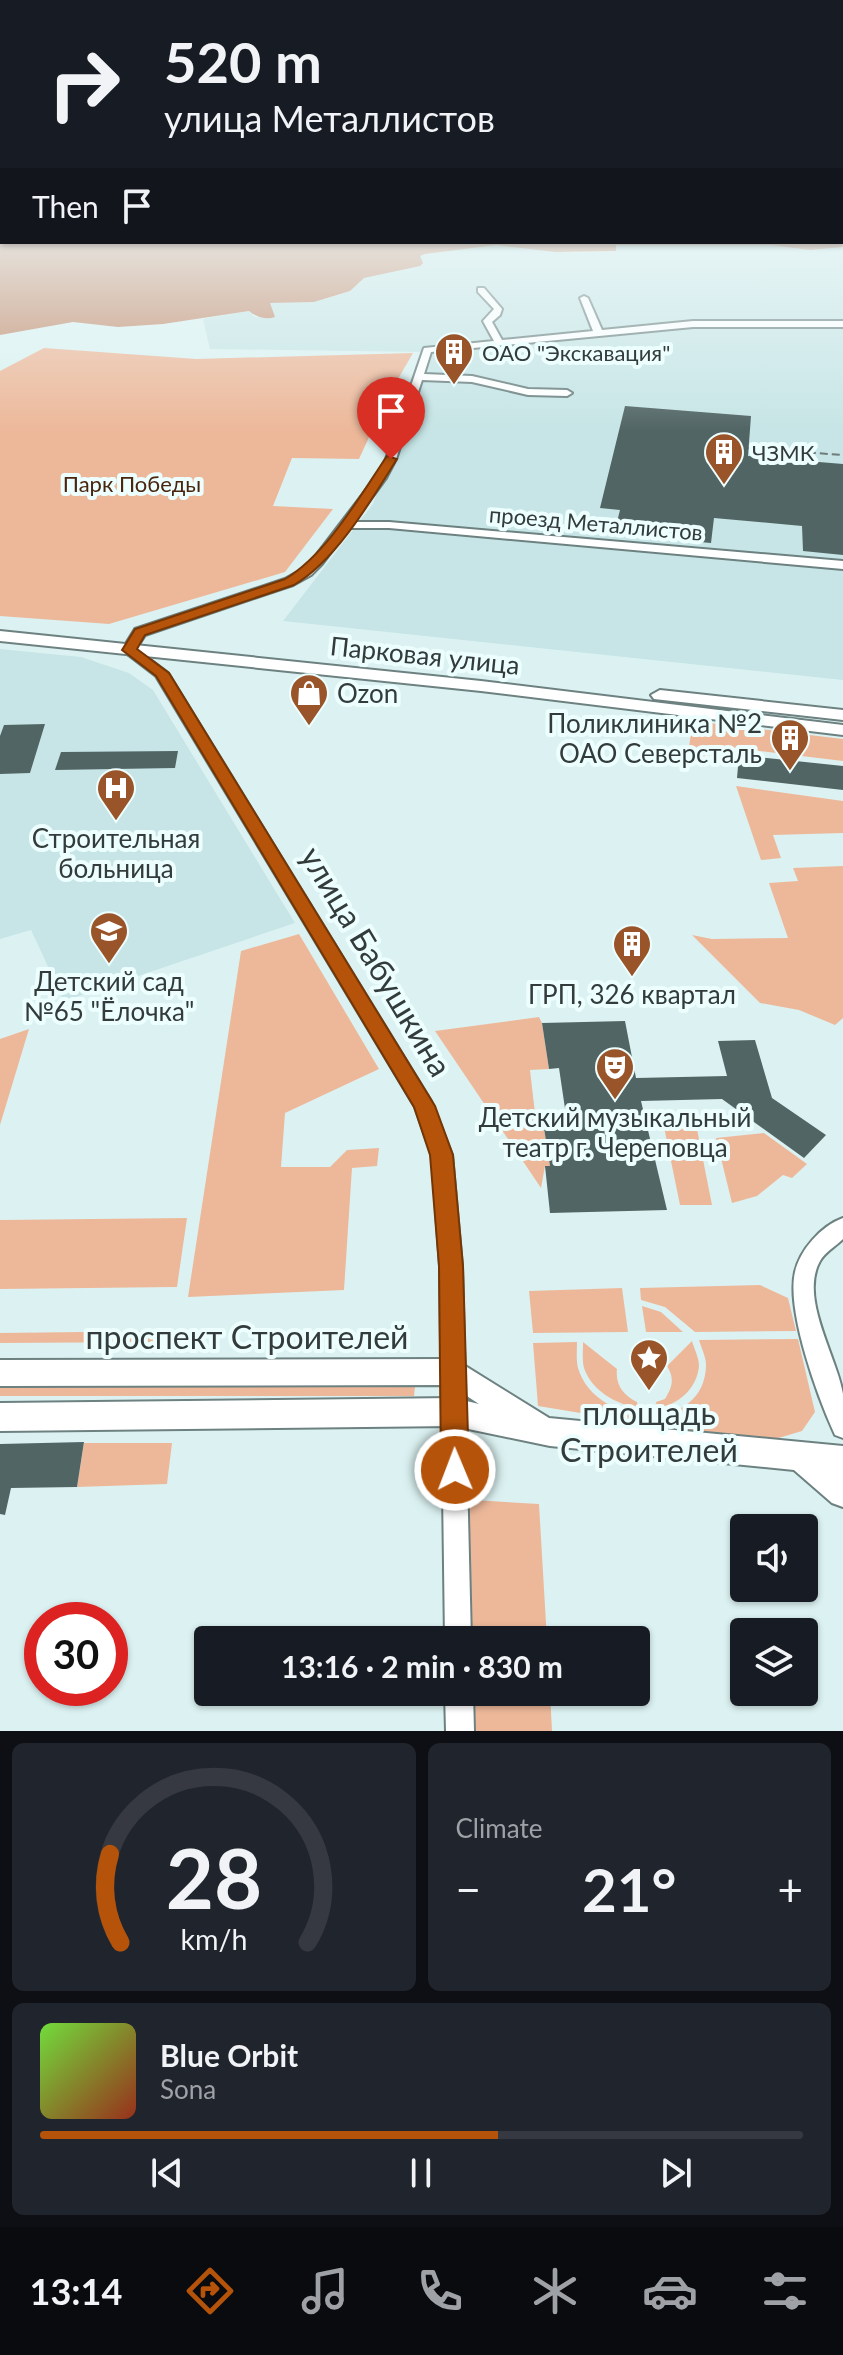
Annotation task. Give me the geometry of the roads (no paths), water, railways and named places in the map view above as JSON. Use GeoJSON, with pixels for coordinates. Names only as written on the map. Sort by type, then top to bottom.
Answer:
{"type":"FeatureCollection","features":[{"type":"Feature","properties":{"kind":"main road","name":"Парковая улица"},"geometry":{"type":"LineString","coordinates":[[0,625],[132,644],[843,730]]}},
{"type":"Feature","properties":{"kind":"main road","name":"Парковая улица"},"geometry":{"type":"LineString","coordinates":[[0,636],[132,644],[843,715]]}},
{"type":"Feature","properties":{"kind":"main road","name":"проспект Строителей"},"geometry":{"type":"LineString","coordinates":[[0,1373],[454,1372]]}},
{"type":"Feature","properties":{"kind":"main road"},"geometry":{"type":"LineString","coordinates":[[454,1372],[550,1432]]}},
{"type":"Feature","properties":{"kind":"main road"},"geometry":{"type":"LineString","coordinates":[[0,1417],[454,1412],[550,1432],[843,1460]]}},
{"type":"Feature","properties":{"kind":"main road"},"geometry":{"type":"LineString","coordinates":[[803,1458],[843,1492]]}},
{"type":"Feature","properties":{"kind":"street"},"geometry":{"type":"LineString","coordinates":[[481,290],[498,309],[487,321],[499,342]]}},
{"type":"Feature","properties":{"kind":"street"},"geometry":{"type":"LineString","coordinates":[[584,298],[598,332]]}},
{"type":"Feature","properties":{"kind":"street"},"geometry":{"type":"LineString","coordinates":[[689,312],[693,324]]}},
{"type":"Feature","properties":{"kind":"street"},"geometry":{"type":"LineString","coordinates":[[132,644],[140,632],[289,582],[318,561],[381,478],[391,459],[427,350],[693,324],[843,324]]}},
{"type":"Feature","properties":{"kind":"street"},"geometry":{"type":"LineString","coordinates":[[419,377],[472,379],[528,392],[567,393]]}},
{"type":"Feature","properties":{"kind":"street","name":"проезд Металлистов"},"geometry":{"type":"LineString","coordinates":[[345,525],[405,526],[843,565]]}},
{"type":"Feature","properties":{"kind":"street","name":"улица Бабушкина"},"geometry":{"type":"LineString","coordinates":[[132,644],[161,673],[424,1106],[442,1155],[451,1266],[458,1626]]}},
{"type":"Feature","properties":{"kind":"street"},"geometry":{"type":"LineString","coordinates":[[843,1227],[810,1258],[805,1278],[804,1305],[843,1427]]}},
{"type":"Feature","properties":{"kind":"street"},"geometry":{"type":"LineString","coordinates":[[459,1706],[460,1731]]}},
{"type":"Feature","properties":{"kind":"railway"},"geometry":{"type":"LineString","coordinates":[[748,448],[843,455]]}},
{"type":"Feature","properties":{"kind":"place","name":"ОАО \"Экскавация\""},"geometry":{"type":"Point","coordinates":[454,386]}},
{"type":"Feature","properties":{"kind":"place","name":"ЧЗМК"},"geometry":{"type":"Point","coordinates":[724,486]}},
{"type":"Feature","properties":{"kind":"place","name":"Ozon"},"geometry":{"type":"Point","coordinates":[309,727]}},
{"type":"Feature","properties":{"kind":"place","name":"Поликлиника №2 ОАО Северсталь"},"geometry":{"type":"Point","coordinates":[790,772]}},
{"type":"Feature","properties":{"kind":"place","name":"Строительная больница"},"geometry":{"type":"Point","coordinates":[116,822]}},
{"type":"Feature","properties":{"kind":"place","name":"Детский сад №65 \"Ёлочка\""},"geometry":{"type":"Point","coordinates":[109,965]}},
{"type":"Feature","properties":{"kind":"place","name":"ГРП, 326 квартал"},"geometry":{"type":"Point","coordinates":[632,978]}},
{"type":"Feature","properties":{"kind":"place","name":"Детский музыкальный театр г. Череповца"},"geometry":{"type":"Point","coordinates":[615,1101]}},
{"type":"Feature","properties":{"kind":"place","name":"площадь Строителей"},"geometry":{"type":"Point","coordinates":[649,1392]}},
{"type":"Feature","properties":{"kind":"park label","name":"Парк Победы"},"geometry":{"type":"Point","coordinates":[132,483]}}]}
